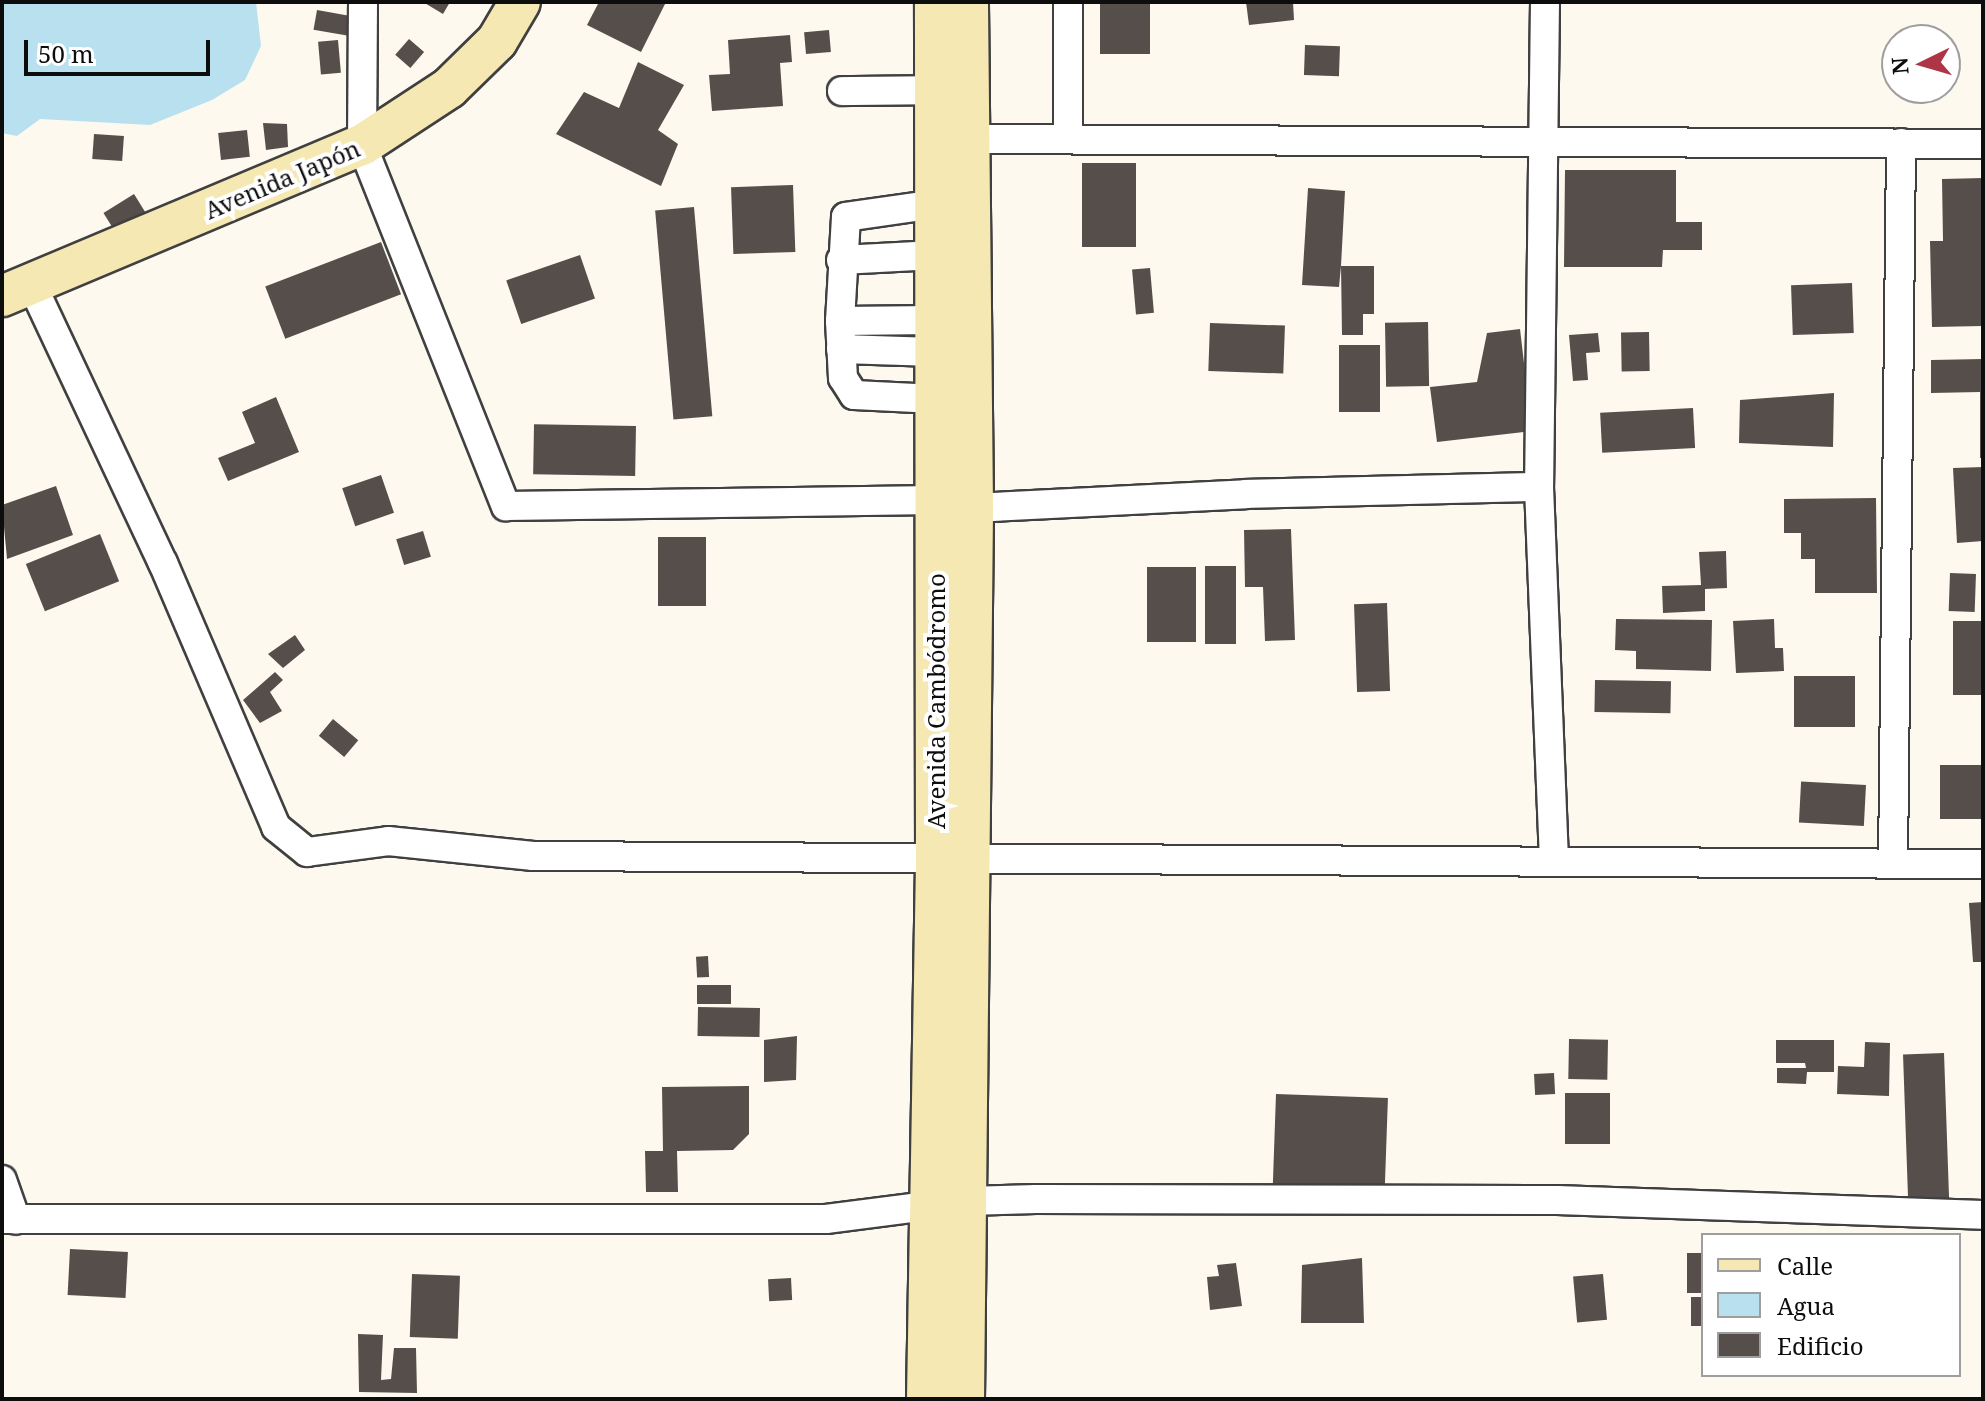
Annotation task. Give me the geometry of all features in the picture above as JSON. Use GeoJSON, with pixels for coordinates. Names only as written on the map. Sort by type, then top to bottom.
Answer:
{"type":"FeatureCollection","features":[{"type":"Feature","properties":{"kind":"street"},"geometry":{"type":"LineString","coordinates":[[363,2],[362,145],[506,506],[954,504],[1539,487]]}},
{"type":"Feature","properties":{"kind":"street","name":"Avenida Japón"},"geometry":{"type":"LineString","coordinates":[[17,290],[362,145],[449,88],[497,41],[520,2]]}},
{"type":"Feature","properties":{"kind":"street","name":"Avenida Cambódromo"},"geometry":{"type":"LineString","coordinates":[[935,2],[936,399],[954,504]]}},
{"type":"Feature","properties":{"kind":"street","name":"Avenida Cambódromo"},"geometry":{"type":"LineString","coordinates":[[964,1399],[967,1201],[952,861],[954,504],[969,139],[968,2]]}},
{"type":"Feature","properties":{"kind":"street"},"geometry":{"type":"LineString","coordinates":[[1068,2],[1068,138]]}},
{"type":"Feature","properties":{"kind":"street"},"geometry":{"type":"LineString","coordinates":[[1545,2],[1539,487],[1554,859]]}},
{"type":"Feature","properties":{"kind":"street"},"geometry":{"type":"LineString","coordinates":[[842,91],[935,90]]}},
{"type":"Feature","properties":{"kind":"street"},"geometry":{"type":"LineString","coordinates":[[969,139],[1983,144]]}},
{"type":"Feature","properties":{"kind":"street"},"geometry":{"type":"LineString","coordinates":[[1893,863],[1901,143]]}},
{"type":"Feature","properties":{"kind":"street"},"geometry":{"type":"LineString","coordinates":[[936,204],[846,217],[841,260],[843,378],[854,395],[936,399]]}},
{"type":"Feature","properties":{"kind":"street"},"geometry":{"type":"LineString","coordinates":[[841,260],[935,255]]}},
{"type":"Feature","properties":{"kind":"street"},"geometry":{"type":"LineString","coordinates":[[17,290],[163,563],[276,827],[307,852],[388,841],[533,856],[952,861],[1554,859],[1983,864]]}},
{"type":"Feature","properties":{"kind":"street"},"geometry":{"type":"LineString","coordinates":[[841,335],[935,336]]}},
{"type":"Feature","properties":{"kind":"street","name":"Avenida Cambódromo"},"geometry":{"type":"LineString","coordinates":[[927,1399],[927,1205],[952,861]]}},
{"type":"Feature","properties":{"kind":"street"},"geometry":{"type":"LineString","coordinates":[[2,1180],[9,1219],[40,1215],[826,1219],[967,1201],[1557,1200],[1983,1215]]}},
{"type":"Feature","properties":{"kind":"water"},"geometry":{"type":"Polygon","coordinates":[[[2,2],[256,2],[261,46],[245,80],[212,100],[150,125],[40,119],[17,136],[2,133],[2,2]]]}},
{"type":"Feature","properties":{"kind":"building"},"geometry":{"type":"Polygon","coordinates":[[[423,2],[450,2],[443,14],[423,2]]]}},
{"type":"Feature","properties":{"kind":"building"},"geometry":{"type":"Polygon","coordinates":[[[599,2],[666,2],[641,52],[587,25],[599,2]]]}},
{"type":"Feature","properties":{"kind":"building"},"geometry":{"type":"Polygon","coordinates":[[[1100,2],[1150,2],[1150,54],[1100,54],[1100,2]]]}},
{"type":"Feature","properties":{"kind":"building"},"geometry":{"type":"Polygon","coordinates":[[[1246,2],[1293,2],[1294,20],[1249,25],[1246,2]]]}},
{"type":"Feature","properties":{"kind":"building"},"geometry":{"type":"Polygon","coordinates":[[[317,10],[350,16],[347,36],[314,30],[317,10]]]}},
{"type":"Feature","properties":{"kind":"building"},"geometry":{"type":"Polygon","coordinates":[[[829,30],[831,52],[806,54],[804,32],[829,30]]]}},
{"type":"Feature","properties":{"kind":"building"},"geometry":{"type":"Polygon","coordinates":[[[790,35],[792,62],[780,63],[783,106],[712,111],[709,75],[730,74],[728,40],[790,35]]]}},
{"type":"Feature","properties":{"kind":"building"},"geometry":{"type":"Polygon","coordinates":[[[409,39],[424,52],[410,68],[395,55],[409,39]]]}},
{"type":"Feature","properties":{"kind":"building"},"geometry":{"type":"Polygon","coordinates":[[[338,40],[341,73],[321,75],[318,42],[338,40]]]}},
{"type":"Feature","properties":{"kind":"building"},"geometry":{"type":"Polygon","coordinates":[[[1305,45],[1340,46],[1339,76],[1304,75],[1305,45]]]}},
{"type":"Feature","properties":{"kind":"building"},"geometry":{"type":"Polygon","coordinates":[[[638,62],[684,85],[658,130],[678,144],[661,186],[556,134],[584,92],[619,108],[638,62]]]}},
{"type":"Feature","properties":{"kind":"building"},"geometry":{"type":"Polygon","coordinates":[[[263,123],[287,124],[288,147],[266,150],[263,123]]]}},
{"type":"Feature","properties":{"kind":"building"},"geometry":{"type":"Polygon","coordinates":[[[247,130],[250,157],[221,160],[218,133],[247,130]]]}},
{"type":"Feature","properties":{"kind":"building"},"geometry":{"type":"Polygon","coordinates":[[[94,134],[124,136],[122,161],[92,159],[94,134]]]}},
{"type":"Feature","properties":{"kind":"building"},"geometry":{"type":"Polygon","coordinates":[[[1082,163],[1136,163],[1136,247],[1082,247],[1082,163]]]}},
{"type":"Feature","properties":{"kind":"building"},"geometry":{"type":"Polygon","coordinates":[[[1565,170],[1676,170],[1676,222],[1702,222],[1702,250],[1663,250],[1662,267],[1564,267],[1565,170]]]}},
{"type":"Feature","properties":{"kind":"building"},"geometry":{"type":"Polygon","coordinates":[[[1983,178],[1983,326],[1932,327],[1930,241],[1943,241],[1942,179],[1983,178]]]}},
{"type":"Feature","properties":{"kind":"building"},"geometry":{"type":"Polygon","coordinates":[[[793,185],[795,252],[733,254],[731,187],[793,185]]]}},
{"type":"Feature","properties":{"kind":"building"},"geometry":{"type":"Polygon","coordinates":[[[1308,188],[1345,191],[1339,287],[1302,285],[1308,188]]]}},
{"type":"Feature","properties":{"kind":"building"},"geometry":{"type":"Polygon","coordinates":[[[134,194],[146,213],[115,232],[103,213],[134,194]]]}},
{"type":"Feature","properties":{"kind":"building"},"geometry":{"type":"Polygon","coordinates":[[[694,207],[712,416],[673,420],[655,210],[694,207]]]}},
{"type":"Feature","properties":{"kind":"building"},"geometry":{"type":"Polygon","coordinates":[[[381,242],[401,294],[285,339],[265,286],[381,242]]]}},
{"type":"Feature","properties":{"kind":"building"},"geometry":{"type":"Polygon","coordinates":[[[580,255],[595,298],[521,324],[506,280],[580,255]]]}},
{"type":"Feature","properties":{"kind":"building"},"geometry":{"type":"Polygon","coordinates":[[[1341,266],[1374,266],[1374,314],[1363,314],[1363,335],[1342,335],[1341,266]]]}},
{"type":"Feature","properties":{"kind":"building"},"geometry":{"type":"Polygon","coordinates":[[[1150,268],[1154,313],[1136,314],[1132,270],[1150,268]]]}},
{"type":"Feature","properties":{"kind":"building"},"geometry":{"type":"Polygon","coordinates":[[[1852,283],[1854,333],[1793,335],[1791,285],[1852,283]]]}},
{"type":"Feature","properties":{"kind":"building"},"geometry":{"type":"Polygon","coordinates":[[[1428,322],[1429,386],[1386,387],[1385,323],[1428,322]]]}},
{"type":"Feature","properties":{"kind":"building"},"geometry":{"type":"Polygon","coordinates":[[[1210,323],[1285,326],[1283,374],[1208,371],[1210,323]]]}},
{"type":"Feature","properties":{"kind":"building"},"geometry":{"type":"Polygon","coordinates":[[[1520,329],[1532,431],[1437,442],[1430,387],[1477,382],[1487,333],[1520,329]]]}},
{"type":"Feature","properties":{"kind":"building"},"geometry":{"type":"Polygon","coordinates":[[[1621,332],[1649,332],[1650,371],[1622,371],[1621,332]]]}},
{"type":"Feature","properties":{"kind":"building"},"geometry":{"type":"Polygon","coordinates":[[[1598,333],[1600,352],[1586,353],[1588,380],[1573,381],[1569,335],[1598,333]]]}},
{"type":"Feature","properties":{"kind":"building"},"geometry":{"type":"Polygon","coordinates":[[[1339,345],[1380,345],[1380,412],[1339,412],[1339,345]]]}},
{"type":"Feature","properties":{"kind":"building"},"geometry":{"type":"Polygon","coordinates":[[[1983,359],[1983,458],[1980,458],[1980,392],[1931,393],[1931,360],[1983,359]]]}},
{"type":"Feature","properties":{"kind":"building"},"geometry":{"type":"Polygon","coordinates":[[[1834,393],[1833,447],[1739,443],[1740,400],[1834,393]]]}},
{"type":"Feature","properties":{"kind":"building"},"geometry":{"type":"Polygon","coordinates":[[[276,397],[299,452],[228,481],[218,458],[255,443],[242,412],[276,397]]]}},
{"type":"Feature","properties":{"kind":"building"},"geometry":{"type":"Polygon","coordinates":[[[1693,408],[1695,448],[1602,453],[1600,413],[1693,408]]]}},
{"type":"Feature","properties":{"kind":"building"},"geometry":{"type":"Polygon","coordinates":[[[534,424],[636,426],[635,476],[533,474],[534,424]]]}},
{"type":"Feature","properties":{"kind":"building"},"geometry":{"type":"Polygon","coordinates":[[[1983,467],[1983,541],[1957,543],[1953,468],[1983,467]]]}},
{"type":"Feature","properties":{"kind":"building"},"geometry":{"type":"Polygon","coordinates":[[[381,475],[394,513],[355,526],[342,488],[381,475]]]}},
{"type":"Feature","properties":{"kind":"building"},"geometry":{"type":"Polygon","coordinates":[[[56,486],[73,535],[7,559],[2,505],[56,486]]]}},
{"type":"Feature","properties":{"kind":"building"},"geometry":{"type":"Polygon","coordinates":[[[1876,498],[1877,593],[1815,593],[1815,559],[1801,559],[1801,533],[1784,533],[1784,499],[1876,498]]]}},
{"type":"Feature","properties":{"kind":"building"},"geometry":{"type":"Polygon","coordinates":[[[1291,529],[1295,640],[1265,641],[1263,587],[1245,587],[1244,530],[1291,529]]]}},
{"type":"Feature","properties":{"kind":"building"},"geometry":{"type":"Polygon","coordinates":[[[423,531],[431,557],[404,565],[396,539],[423,531]]]}},
{"type":"Feature","properties":{"kind":"building"},"geometry":{"type":"Polygon","coordinates":[[[100,534],[119,581],[45,611],[26,564],[100,534]]]}},
{"type":"Feature","properties":{"kind":"building"},"geometry":{"type":"Polygon","coordinates":[[[658,537],[706,537],[706,606],[658,606],[658,537]]]}},
{"type":"Feature","properties":{"kind":"building"},"geometry":{"type":"Polygon","coordinates":[[[1726,551],[1727,588],[1705,589],[1705,611],[1663,613],[1662,586],[1701,585],[1699,552],[1726,551]]]}},
{"type":"Feature","properties":{"kind":"building"},"geometry":{"type":"Polygon","coordinates":[[[1205,566],[1236,566],[1236,644],[1205,644],[1205,566]]]}},
{"type":"Feature","properties":{"kind":"building"},"geometry":{"type":"Polygon","coordinates":[[[1147,567],[1196,567],[1196,642],[1147,642],[1147,567]]]}},
{"type":"Feature","properties":{"kind":"building"},"geometry":{"type":"Polygon","coordinates":[[[1950,573],[1976,574],[1975,612],[1949,611],[1950,573]]]}},
{"type":"Feature","properties":{"kind":"building"},"geometry":{"type":"Polygon","coordinates":[[[1387,603],[1390,691],[1357,692],[1354,604],[1387,603]]]}},
{"type":"Feature","properties":{"kind":"building"},"geometry":{"type":"Polygon","coordinates":[[[1616,619],[1712,620],[1711,671],[1636,669],[1636,651],[1615,650],[1616,619]]]}},
{"type":"Feature","properties":{"kind":"building"},"geometry":{"type":"Polygon","coordinates":[[[1774,619],[1775,648],[1783,648],[1784,671],[1736,673],[1733,621],[1774,619]]]}},
{"type":"Feature","properties":{"kind":"building"},"geometry":{"type":"Polygon","coordinates":[[[1953,621],[1983,621],[1983,695],[1953,695],[1953,621]]]}},
{"type":"Feature","properties":{"kind":"building"},"geometry":{"type":"Polygon","coordinates":[[[295,635],[305,650],[283,668],[268,654],[295,635]]]}},
{"type":"Feature","properties":{"kind":"building"},"geometry":{"type":"Polygon","coordinates":[[[275,672],[283,680],[270,692],[282,711],[260,723],[243,700],[275,672]]]}},
{"type":"Feature","properties":{"kind":"building"},"geometry":{"type":"Polygon","coordinates":[[[1794,676],[1855,676],[1855,727],[1794,727],[1794,676]]]}},
{"type":"Feature","properties":{"kind":"building"},"geometry":{"type":"Polygon","coordinates":[[[1595,680],[1671,681],[1670,713],[1594,712],[1595,680]]]}},
{"type":"Feature","properties":{"kind":"building"},"geometry":{"type":"Polygon","coordinates":[[[333,719],[358,740],[344,757],[319,736],[333,719]]]}},
{"type":"Feature","properties":{"kind":"building"},"geometry":{"type":"Polygon","coordinates":[[[1940,765],[1983,765],[1983,819],[1940,819],[1940,765]]]}},
{"type":"Feature","properties":{"kind":"building"},"geometry":{"type":"Polygon","coordinates":[[[1801,782],[1866,785],[1864,826],[1799,823],[1801,782]]]}},
{"type":"Feature","properties":{"kind":"building"},"geometry":{"type":"Polygon","coordinates":[[[1983,902],[1983,962],[1973,962],[1969,903],[1983,902]]]}},
{"type":"Feature","properties":{"kind":"building"},"geometry":{"type":"Polygon","coordinates":[[[708,956],[709,977],[697,978],[696,957],[708,956]]]}},
{"type":"Feature","properties":{"kind":"building"},"geometry":{"type":"Polygon","coordinates":[[[697,985],[731,985],[731,1004],[697,1004],[697,985]]]}},
{"type":"Feature","properties":{"kind":"building"},"geometry":{"type":"Polygon","coordinates":[[[698,1007],[760,1008],[759,1037],[697,1036],[698,1007]]]}},
{"type":"Feature","properties":{"kind":"building"},"geometry":{"type":"Polygon","coordinates":[[[797,1036],[796,1080],[764,1082],[764,1040],[797,1036]]]}},
{"type":"Feature","properties":{"kind":"building"},"geometry":{"type":"Polygon","coordinates":[[[1569,1039],[1608,1040],[1607,1080],[1568,1079],[1569,1039]]]}},
{"type":"Feature","properties":{"kind":"building"},"geometry":{"type":"Polygon","coordinates":[[[1776,1040],[1834,1040],[1834,1072],[1807,1072],[1806,1084],[1777,1083],[1777,1068],[1806,1068],[1805,1063],[1776,1063],[1776,1040]]]}},
{"type":"Feature","properties":{"kind":"building"},"geometry":{"type":"Polygon","coordinates":[[[1865,1042],[1890,1043],[1889,1096],[1837,1094],[1838,1066],[1864,1067],[1865,1042]]]}},
{"type":"Feature","properties":{"kind":"building"},"geometry":{"type":"Polygon","coordinates":[[[1944,1053],[1949,1203],[1908,1204],[1903,1054],[1944,1053]]]}},
{"type":"Feature","properties":{"kind":"building"},"geometry":{"type":"Polygon","coordinates":[[[1554,1073],[1555,1094],[1535,1095],[1534,1074],[1554,1073]]]}},
{"type":"Feature","properties":{"kind":"building"},"geometry":{"type":"Polygon","coordinates":[[[749,1086],[749,1134],[733,1150],[677,1151],[678,1192],[646,1192],[645,1151],[663,1151],[662,1087],[749,1086]]]}},
{"type":"Feature","properties":{"kind":"building"},"geometry":{"type":"Polygon","coordinates":[[[1565,1093],[1610,1093],[1610,1144],[1565,1144],[1565,1093]]]}},
{"type":"Feature","properties":{"kind":"building"},"geometry":{"type":"Polygon","coordinates":[[[1276,1094],[1388,1098],[1385,1194],[1273,1190],[1276,1094]]]}},
{"type":"Feature","properties":{"kind":"building"},"geometry":{"type":"Polygon","coordinates":[[[70,1249],[128,1252],[126,1298],[68,1295],[70,1249]]]}},
{"type":"Feature","properties":{"kind":"building"},"geometry":{"type":"Polygon","coordinates":[[[1687,1253],[1701,1253],[1701,1293],[1687,1293],[1687,1253]]]}},
{"type":"Feature","properties":{"kind":"building"},"geometry":{"type":"Polygon","coordinates":[[[1362,1258],[1364,1323],[1301,1323],[1302,1265],[1362,1258]]]}},
{"type":"Feature","properties":{"kind":"building"},"geometry":{"type":"Polygon","coordinates":[[[1236,1263],[1242,1306],[1210,1310],[1207,1277],[1219,1276],[1217,1265],[1236,1263]]]}},
{"type":"Feature","properties":{"kind":"building"},"geometry":{"type":"Polygon","coordinates":[[[412,1274],[460,1276],[458,1339],[410,1337],[412,1274]]]}},
{"type":"Feature","properties":{"kind":"building"},"geometry":{"type":"Polygon","coordinates":[[[1603,1274],[1607,1320],[1577,1322],[1573,1277],[1603,1274]]]}},
{"type":"Feature","properties":{"kind":"building"},"geometry":{"type":"Polygon","coordinates":[[[791,1278],[792,1300],[769,1301],[768,1279],[791,1278]]]}},
{"type":"Feature","properties":{"kind":"building"},"geometry":{"type":"Polygon","coordinates":[[[1691,1297],[1701,1297],[1701,1326],[1691,1326],[1691,1297]]]}},
{"type":"Feature","properties":{"kind":"building"},"geometry":{"type":"Polygon","coordinates":[[[358,1334],[383,1335],[381,1380],[391,1379],[394,1348],[416,1348],[417,1393],[359,1392],[358,1334]]]}}]}
